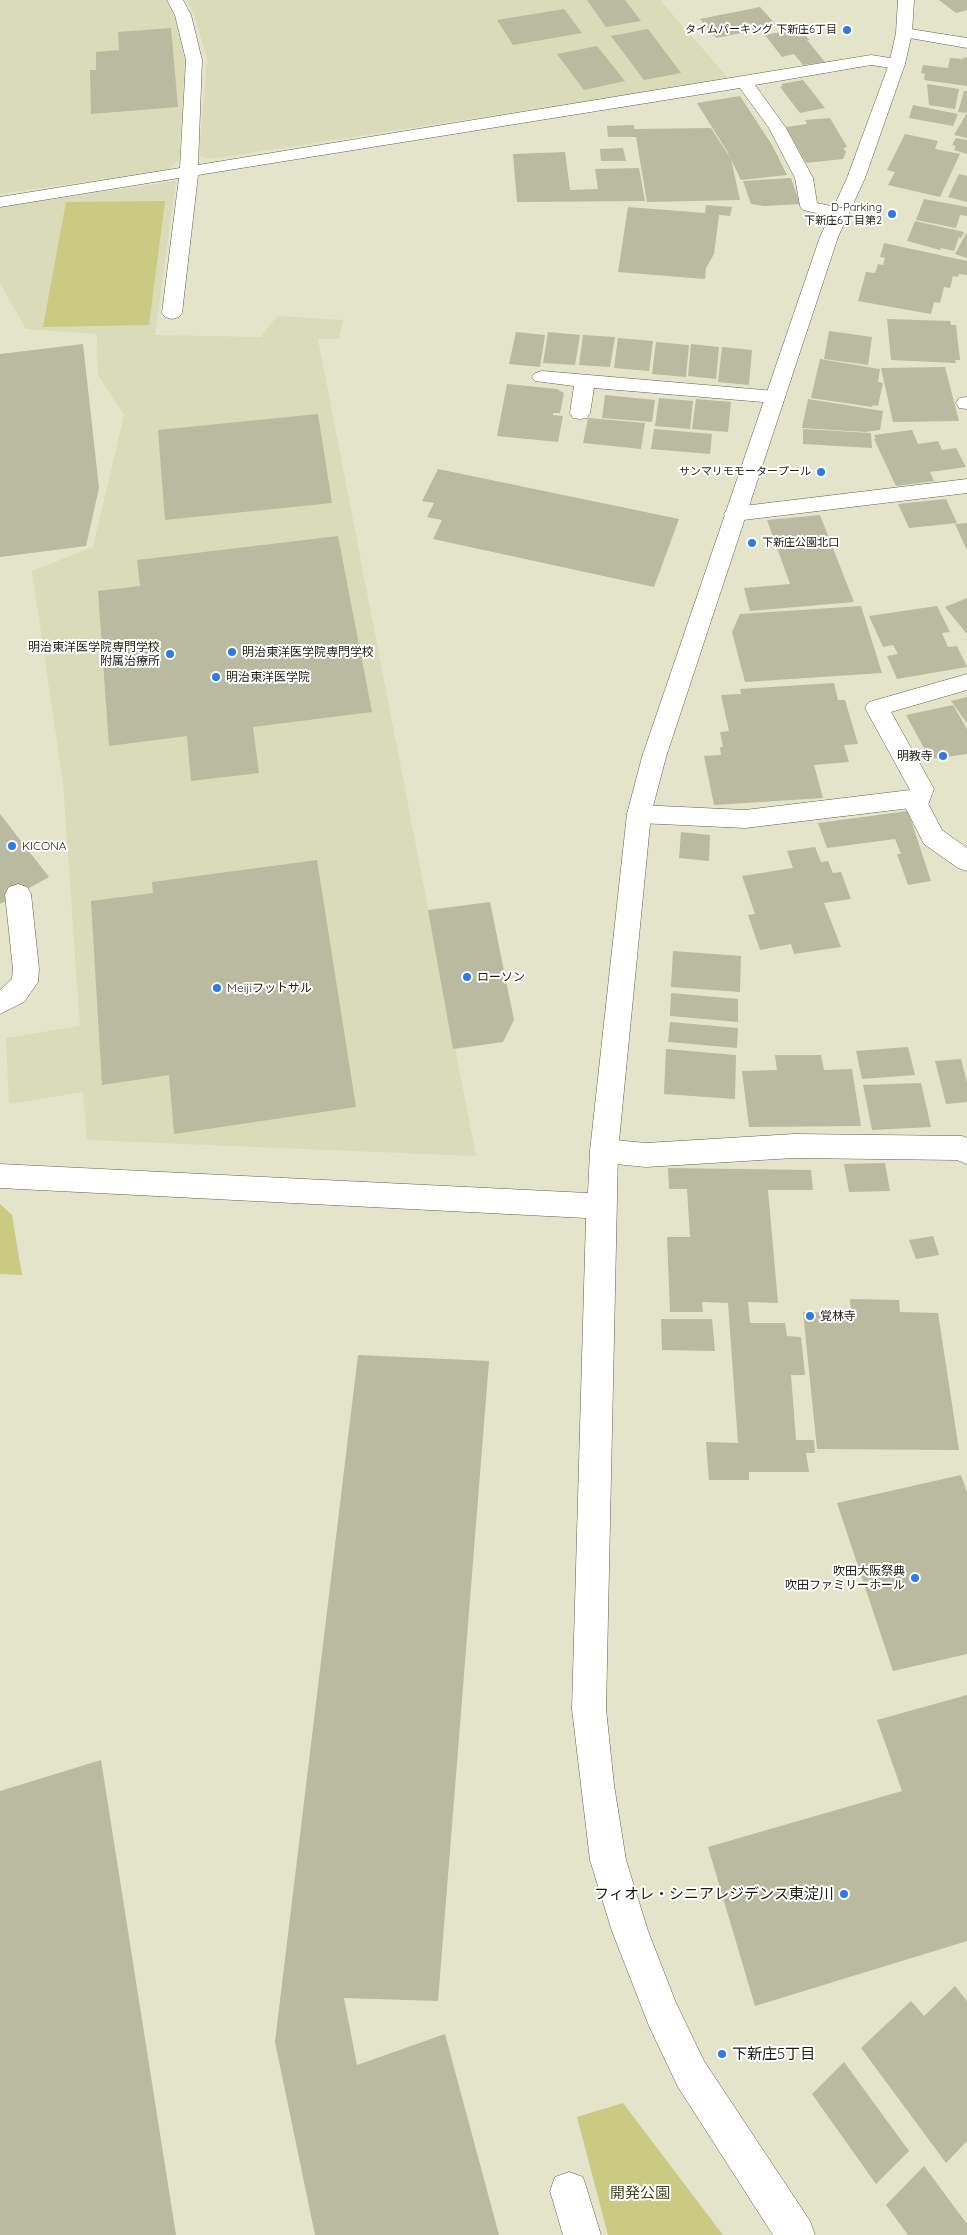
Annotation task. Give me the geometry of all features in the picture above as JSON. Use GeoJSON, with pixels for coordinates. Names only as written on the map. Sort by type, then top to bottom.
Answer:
{"type":"FeatureCollection","features":[{"type":"Feature","properties":{"kind":"street"},"geometry":{"type":"LineString","coordinates":[[172,313],[189,172],[194,60],[183,15],[175,0]]}},
{"type":"Feature","properties":{"kind":"street"},"geometry":{"type":"LineString","coordinates":[[796,2235],[691,2074],[662,2013],[630,1931],[608,1860],[597,1785],[589,1709],[601,1206],[604,1151],[639,814],[654,757],[829,237],[856,178],[897,64],[904,34],[906,0]]}},
{"type":"Feature","properties":{"kind":"street"},"geometry":{"type":"LineString","coordinates":[[904,34],[967,43]]}},
{"type":"Feature","properties":{"kind":"street"},"geometry":{"type":"LineString","coordinates":[[0,202],[871,60],[897,64]]}},
{"type":"Feature","properties":{"kind":"street"},"geometry":{"type":"LineString","coordinates":[[744,82],[777,128],[804,178],[809,206],[840,213]]}},
{"type":"Feature","properties":{"kind":"street"},"geometry":{"type":"LineString","coordinates":[[542,377],[775,397]]}},
{"type":"Feature","properties":{"kind":"street"},"geometry":{"type":"LineString","coordinates":[[580,413],[585,380]]}},
{"type":"Feature","properties":{"kind":"street"},"geometry":{"type":"LineString","coordinates":[[735,514],[967,486]]}},
{"type":"Feature","properties":{"kind":"street"},"geometry":{"type":"LineString","coordinates":[[639,814],[745,819],[919,798],[922,789],[877,708],[967,682]]}},
{"type":"Feature","properties":{"kind":"street"},"geometry":{"type":"LineString","coordinates":[[913,799],[933,837],[967,861]]}},
{"type":"Feature","properties":{"kind":"street"},"geometry":{"type":"LineString","coordinates":[[0,1003],[15,994],[25,982],[26,969],[18,894]]}},
{"type":"Feature","properties":{"kind":"street"},"geometry":{"type":"LineString","coordinates":[[604,1151],[646,1156],[794,1146],[962,1148],[967,1152]]}},
{"type":"Feature","properties":{"kind":"street"},"geometry":{"type":"LineString","coordinates":[[0,1176],[601,1206]]}},
{"type":"Feature","properties":{"kind":"street"},"geometry":{"type":"LineString","coordinates":[[569,2191],[582,2235]]}},
{"type":"Feature","properties":{"kind":"shaded area"},"geometry":{"type":"Polygon","coordinates":[[[0,0],[165,0],[175,16],[185,61],[179,160],[167,170],[0,194],[0,0]]]}},
{"type":"Feature","properties":{"kind":"shaded area"},"geometry":{"type":"Polygon","coordinates":[[[187,0],[660,0],[729,79],[210,159],[199,156],[207,58],[194,14],[187,0]]]}},
{"type":"Feature","properties":{"kind":"shaded area","name":"明治東洋医学院"},"geometry":{"type":"Polygon","coordinates":[[[176,181],[155,335],[261,337],[277,316],[343,320],[339,339],[318,339],[476,1156],[87,1140],[83,1092],[9,1104],[6,1038],[80,1026],[63,783],[32,571],[93,547],[124,415],[98,375],[97,334],[26,329],[0,283],[0,207],[176,181]]]}},
{"type":"Feature","properties":{"kind":"green space"},"geometry":{"type":"Polygon","coordinates":[[[165,201],[149,325],[43,327],[66,202],[165,201]]]}},
{"type":"Feature","properties":{"kind":"green space"},"geometry":{"type":"Polygon","coordinates":[[[0,1204],[12,1215],[22,1275],[0,1274],[0,1204]]]}},
{"type":"Feature","properties":{"kind":"green space","name":"開発公園"},"geometry":{"type":"Polygon","coordinates":[[[623,2103],[723,2235],[608,2235],[577,2117],[623,2103]]]}},
{"type":"Feature","properties":{"kind":"building"},"geometry":{"type":"Polygon","coordinates":[[[587,0],[625,0],[641,21],[606,27],[587,0]]]}},
{"type":"Feature","properties":{"kind":"building"},"geometry":{"type":"Polygon","coordinates":[[[939,0],[967,0],[967,10],[956,13],[939,0]]]}},
{"type":"Feature","properties":{"kind":"building"},"geometry":{"type":"Polygon","coordinates":[[[760,7],[777,26],[716,38],[700,19],[760,7]]]}},
{"type":"Feature","properties":{"kind":"building"},"geometry":{"type":"Polygon","coordinates":[[[564,9],[582,33],[513,45],[497,20],[564,9]]]}},
{"type":"Feature","properties":{"kind":"building"},"geometry":{"type":"Polygon","coordinates":[[[171,28],[178,107],[91,114],[90,70],[96,70],[96,52],[119,50],[118,32],[171,28]]]}},
{"type":"Feature","properties":{"kind":"building"},"geometry":{"type":"Polygon","coordinates":[[[648,29],[681,73],[644,80],[611,36],[648,29]]]}},
{"type":"Feature","properties":{"kind":"building"},"geometry":{"type":"Polygon","coordinates":[[[797,29],[810,40],[807,40],[825,62],[803,65],[794,54],[782,57],[765,35],[797,29]]]}},
{"type":"Feature","properties":{"kind":"building"},"geometry":{"type":"Polygon","coordinates":[[[597,46],[625,81],[584,90],[557,54],[597,46]]]}},
{"type":"Feature","properties":{"kind":"building"},"geometry":{"type":"Polygon","coordinates":[[[964,57],[967,58],[967,86],[924,80],[925,74],[921,73],[923,65],[948,68],[950,58],[963,59],[964,57]]]}},
{"type":"Feature","properties":{"kind":"building"},"geometry":{"type":"Polygon","coordinates":[[[803,80],[825,108],[800,113],[780,87],[783,86],[781,84],[803,80]]]}},
{"type":"Feature","properties":{"kind":"building"},"geometry":{"type":"Polygon","coordinates":[[[927,84],[959,89],[955,109],[929,105],[927,84]]]}},
{"type":"Feature","properties":{"kind":"building"},"geometry":{"type":"Polygon","coordinates":[[[964,91],[967,91],[967,113],[958,112],[964,91]]]}},
{"type":"Feature","properties":{"kind":"building"},"geometry":{"type":"Polygon","coordinates":[[[740,96],[772,145],[787,175],[741,180],[727,151],[697,103],[740,96]]]}},
{"type":"Feature","properties":{"kind":"building"},"geometry":{"type":"Polygon","coordinates":[[[913,105],[958,114],[953,126],[909,118],[913,105]]]}},
{"type":"Feature","properties":{"kind":"building"},"geometry":{"type":"Polygon","coordinates":[[[967,113],[967,138],[954,135],[967,113]]]}},
{"type":"Feature","properties":{"kind":"building"},"geometry":{"type":"Polygon","coordinates":[[[830,118],[847,147],[843,148],[846,152],[843,159],[806,163],[786,127],[807,124],[805,120],[830,118]]]}},
{"type":"Feature","properties":{"kind":"building"},"geometry":{"type":"Polygon","coordinates":[[[634,125],[634,129],[711,128],[731,159],[740,200],[647,202],[636,137],[608,137],[607,126],[634,125]]]}},
{"type":"Feature","properties":{"kind":"building"},"geometry":{"type":"Polygon","coordinates":[[[905,134],[938,141],[935,149],[960,154],[940,197],[888,185],[895,172],[887,170],[905,134]]]}},
{"type":"Feature","properties":{"kind":"building"},"geometry":{"type":"Polygon","coordinates":[[[956,138],[967,140],[967,154],[954,150],[956,146],[952,145],[956,138]]]}},
{"type":"Feature","properties":{"kind":"building"},"geometry":{"type":"Polygon","coordinates":[[[623,148],[626,161],[601,161],[600,149],[623,148]]]}},
{"type":"Feature","properties":{"kind":"building"},"geometry":{"type":"Polygon","coordinates":[[[565,152],[570,190],[598,189],[595,169],[639,168],[645,201],[517,202],[513,154],[565,152]]]}},
{"type":"Feature","properties":{"kind":"building"},"geometry":{"type":"Polygon","coordinates":[[[959,174],[967,176],[967,202],[948,197],[959,174]]]}},
{"type":"Feature","properties":{"kind":"building"},"geometry":{"type":"Polygon","coordinates":[[[791,178],[800,204],[764,206],[751,204],[743,181],[791,178]]]}},
{"type":"Feature","properties":{"kind":"building"},"geometry":{"type":"Polygon","coordinates":[[[924,199],[967,207],[967,216],[960,215],[956,228],[916,220],[924,199]]]}},
{"type":"Feature","properties":{"kind":"building"},"geometry":{"type":"Polygon","coordinates":[[[706,205],[732,207],[730,216],[719,215],[714,254],[706,268],[705,279],[618,272],[628,207],[705,213],[706,205]]]}},
{"type":"Feature","properties":{"kind":"building"},"geometry":{"type":"Polygon","coordinates":[[[915,221],[964,232],[961,238],[959,237],[954,251],[941,248],[940,250],[907,241],[915,221]]]}},
{"type":"Feature","properties":{"kind":"building"},"geometry":{"type":"Polygon","coordinates":[[[967,232],[967,258],[955,254],[967,232]]]}},
{"type":"Feature","properties":{"kind":"building"},"geometry":{"type":"Polygon","coordinates":[[[884,243],[967,261],[967,275],[959,274],[958,277],[953,276],[950,288],[944,287],[940,303],[934,302],[931,314],[858,301],[866,272],[875,273],[878,264],[883,265],[885,258],[880,257],[884,243]]]}},
{"type":"Feature","properties":{"kind":"building"},"geometry":{"type":"Polygon","coordinates":[[[887,319],[950,321],[951,325],[956,325],[960,360],[955,360],[956,363],[891,360],[887,319]]]}},
{"type":"Feature","properties":{"kind":"building"},"geometry":{"type":"Polygon","coordinates":[[[829,331],[872,337],[868,365],[824,359],[829,331]]]}},
{"type":"Feature","properties":{"kind":"building"},"geometry":{"type":"Polygon","coordinates":[[[516,332],[545,335],[540,367],[509,364],[516,332]]]}},
{"type":"Feature","properties":{"kind":"building"},"geometry":{"type":"Polygon","coordinates":[[[548,332],[580,335],[575,365],[543,363],[548,332]]]}},
{"type":"Feature","properties":{"kind":"building"},"geometry":{"type":"Polygon","coordinates":[[[583,335],[615,337],[610,367],[579,365],[583,335]]]}},
{"type":"Feature","properties":{"kind":"building"},"geometry":{"type":"Polygon","coordinates":[[[618,338],[653,341],[649,371],[614,368],[618,338]]]}},
{"type":"Feature","properties":{"kind":"building"},"geometry":{"type":"Polygon","coordinates":[[[656,342],[689,345],[686,377],[652,374],[656,342]]]}},
{"type":"Feature","properties":{"kind":"building"},"geometry":{"type":"Polygon","coordinates":[[[83,344],[99,488],[86,546],[0,557],[0,354],[83,344]]]}},
{"type":"Feature","properties":{"kind":"building"},"geometry":{"type":"Polygon","coordinates":[[[691,344],[719,347],[716,379],[688,376],[691,344]]]}},
{"type":"Feature","properties":{"kind":"building"},"geometry":{"type":"Polygon","coordinates":[[[722,347],[752,350],[749,385],[718,382],[722,347]]]}},
{"type":"Feature","properties":{"kind":"building"},"geometry":{"type":"Polygon","coordinates":[[[820,359],[880,369],[878,382],[883,383],[878,406],[873,405],[872,407],[811,398],[820,359]]]}},
{"type":"Feature","properties":{"kind":"building"},"geometry":{"type":"Polygon","coordinates":[[[945,367],[959,421],[893,422],[881,368],[945,367]]]}},
{"type":"Feature","properties":{"kind":"building"},"geometry":{"type":"Polygon","coordinates":[[[507,384],[557,389],[564,393],[560,413],[553,413],[553,415],[563,416],[558,442],[497,436],[507,384]]]}},
{"type":"Feature","properties":{"kind":"building"},"geometry":{"type":"Polygon","coordinates":[[[605,395],[655,400],[652,422],[602,418],[605,395]]]}},
{"type":"Feature","properties":{"kind":"building"},"geometry":{"type":"Polygon","coordinates":[[[659,398],[693,401],[690,429],[655,426],[659,398]]]}},
{"type":"Feature","properties":{"kind":"building"},"geometry":{"type":"Polygon","coordinates":[[[696,399],[731,402],[728,432],[692,429],[696,399]]]}},
{"type":"Feature","properties":{"kind":"building"},"geometry":{"type":"Polygon","coordinates":[[[808,399],[883,411],[880,430],[865,432],[802,428],[808,399]]]}},
{"type":"Feature","properties":{"kind":"building"},"geometry":{"type":"Polygon","coordinates":[[[318,414],[332,503],[165,520],[158,430],[318,414]]]}},
{"type":"Feature","properties":{"kind":"building"},"geometry":{"type":"Polygon","coordinates":[[[588,418],[645,423],[641,449],[583,443],[588,418]]]}},
{"type":"Feature","properties":{"kind":"building"},"geometry":{"type":"Polygon","coordinates":[[[654,429],[712,434],[710,454],[651,449],[654,429]]]}},
{"type":"Feature","properties":{"kind":"building"},"geometry":{"type":"Polygon","coordinates":[[[803,429],[871,433],[872,448],[803,444],[803,429]]]}},
{"type":"Feature","properties":{"kind":"building"},"geometry":{"type":"Polygon","coordinates":[[[912,430],[918,444],[938,441],[942,450],[956,448],[966,467],[930,472],[934,481],[896,486],[874,439],[876,439],[874,435],[912,430]]]}},
{"type":"Feature","properties":{"kind":"building"},"geometry":{"type":"Polygon","coordinates":[[[438,469],[679,519],[654,587],[433,539],[442,520],[427,517],[434,503],[422,501],[438,469]]]}},
{"type":"Feature","properties":{"kind":"building"},"geometry":{"type":"Polygon","coordinates":[[[946,499],[957,523],[909,528],[898,504],[946,499]]]}},
{"type":"Feature","properties":{"kind":"building"},"geometry":{"type":"Polygon","coordinates":[[[820,515],[854,602],[750,611],[744,588],[790,584],[767,520],[820,515]]]}},
{"type":"Feature","properties":{"kind":"building"},"geometry":{"type":"Polygon","coordinates":[[[967,523],[967,550],[955,524],[967,523]]]}},
{"type":"Feature","properties":{"kind":"building","name":"明治東洋医学院専門学校"},"geometry":{"type":"Polygon","coordinates":[[[338,536],[372,712],[253,727],[259,773],[191,781],[187,736],[109,746],[98,591],[140,586],[137,560],[338,536]]]}},
{"type":"Feature","properties":{"kind":"building"},"geometry":{"type":"Polygon","coordinates":[[[967,598],[967,634],[945,607],[967,598]]]}},
{"type":"Feature","properties":{"kind":"building"},"geometry":{"type":"Polygon","coordinates":[[[861,606],[882,673],[745,682],[732,632],[740,614],[861,606]]]}},
{"type":"Feature","properties":{"kind":"building"},"geometry":{"type":"Polygon","coordinates":[[[937,606],[950,632],[942,633],[948,647],[957,646],[967,667],[897,679],[887,656],[898,654],[893,645],[883,647],[869,616],[937,606]]]}},
{"type":"Feature","properties":{"kind":"building"},"geometry":{"type":"Polygon","coordinates":[[[834,683],[838,700],[845,700],[858,744],[844,745],[849,762],[814,765],[823,798],[714,805],[704,756],[721,755],[720,747],[723,747],[720,732],[729,731],[721,695],[741,694],[740,689],[834,683]]]}},
{"type":"Feature","properties":{"kind":"building"},"geometry":{"type":"Polygon","coordinates":[[[967,697],[967,723],[951,701],[967,697]]]}},
{"type":"Feature","properties":{"kind":"building"},"geometry":{"type":"Polygon","coordinates":[[[953,705],[967,729],[967,754],[930,759],[906,715],[953,705]]]}},
{"type":"Feature","properties":{"kind":"building"},"geometry":{"type":"Polygon","coordinates":[[[908,811],[931,881],[908,885],[897,854],[901,854],[895,839],[827,848],[818,823],[908,811]]]}},
{"type":"Feature","properties":{"kind":"building","name":"KICONA"},"geometry":{"type":"Polygon","coordinates":[[[0,814],[49,877],[0,904],[0,814]]]}},
{"type":"Feature","properties":{"kind":"building"},"geometry":{"type":"Polygon","coordinates":[[[681,832],[710,835],[709,861],[679,858],[681,832]]]}},
{"type":"Feature","properties":{"kind":"building"},"geometry":{"type":"Polygon","coordinates":[[[815,847],[821,862],[828,861],[833,873],[841,872],[851,899],[824,903],[841,947],[794,954],[791,944],[760,950],[748,915],[755,914],[742,876],[793,868],[787,851],[815,847]]]}},
{"type":"Feature","properties":{"kind":"building","name":"Meijiフットサル"},"geometry":{"type":"Polygon","coordinates":[[[317,860],[356,1107],[174,1134],[169,1075],[102,1085],[91,901],[153,893],[152,882],[317,860]]]}},
{"type":"Feature","properties":{"kind":"building"},"geometry":{"type":"Polygon","coordinates":[[[490,902],[514,1020],[503,1042],[453,1049],[428,910],[490,902]]]}},
{"type":"Feature","properties":{"kind":"building"},"geometry":{"type":"Polygon","coordinates":[[[673,951],[741,956],[740,992],[671,987],[673,951]]]}},
{"type":"Feature","properties":{"kind":"building"},"geometry":{"type":"Polygon","coordinates":[[[671,993],[738,999],[738,1022],[670,1016],[671,993]]]}},
{"type":"Feature","properties":{"kind":"building"},"geometry":{"type":"Polygon","coordinates":[[[670,1022],[738,1028],[737,1048],[668,1042],[670,1022]]]}},
{"type":"Feature","properties":{"kind":"building"},"geometry":{"type":"Polygon","coordinates":[[[908,1047],[915,1075],[862,1079],[856,1051],[908,1047]]]}},
{"type":"Feature","properties":{"kind":"building"},"geometry":{"type":"Polygon","coordinates":[[[666,1049],[736,1055],[735,1099],[664,1094],[666,1049]]]}},
{"type":"Feature","properties":{"kind":"building"},"geometry":{"type":"Polygon","coordinates":[[[775,1055],[821,1055],[824,1070],[852,1069],[861,1126],[749,1127],[742,1071],[777,1070],[775,1055]]]}},
{"type":"Feature","properties":{"kind":"building"},"geometry":{"type":"Polygon","coordinates":[[[961,1059],[967,1082],[967,1102],[946,1104],[935,1061],[961,1059]]]}},
{"type":"Feature","properties":{"kind":"building"},"geometry":{"type":"Polygon","coordinates":[[[921,1083],[931,1127],[872,1130],[863,1085],[921,1083]]]}},
{"type":"Feature","properties":{"kind":"building"},"geometry":{"type":"Polygon","coordinates":[[[885,1163],[890,1191],[849,1192],[844,1164],[885,1163]]]}},
{"type":"Feature","properties":{"kind":"building"},"geometry":{"type":"Polygon","coordinates":[[[668,1168],[811,1170],[813,1190],[768,1190],[778,1303],[748,1302],[750,1323],[785,1323],[787,1336],[801,1337],[805,1375],[791,1375],[796,1440],[814,1440],[815,1453],[806,1453],[809,1472],[749,1472],[749,1480],[709,1480],[706,1442],[738,1443],[728,1303],[702,1302],[703,1312],[670,1312],[667,1237],[690,1237],[687,1189],[669,1189],[668,1168]]]}},
{"type":"Feature","properties":{"kind":"building"},"geometry":{"type":"Polygon","coordinates":[[[933,1236],[939,1255],[916,1259],[909,1240],[933,1236]]]}},
{"type":"Feature","properties":{"kind":"building"},"geometry":{"type":"Polygon","coordinates":[[[850,1299],[899,1300],[900,1312],[938,1313],[959,1450],[817,1449],[803,1312],[851,1313],[850,1299]]]}},
{"type":"Feature","properties":{"kind":"building"},"geometry":{"type":"Polygon","coordinates":[[[661,1319],[712,1319],[715,1351],[662,1350],[661,1319]]]}},
{"type":"Feature","properties":{"kind":"building"},"geometry":{"type":"Polygon","coordinates":[[[358,1355],[489,1361],[438,2001],[344,1998],[357,2065],[445,2034],[499,2235],[315,2235],[275,2042],[358,1355]]]}},
{"type":"Feature","properties":{"kind":"building","name":"吹田大阪祭典 吹田ファミリーホール"},"geometry":{"type":"Polygon","coordinates":[[[961,1475],[967,1492],[967,1654],[893,1671],[837,1503],[961,1475]]]}},
{"type":"Feature","properties":{"kind":"building","name":"フィオレ・シニアレジデンス東淀川"},"geometry":{"type":"Polygon","coordinates":[[[967,1695],[967,1941],[755,2006],[708,1847],[902,1791],[877,1720],[967,1695]]]}},
{"type":"Feature","properties":{"kind":"building"},"geometry":{"type":"Polygon","coordinates":[[[101,1760],[176,2235],[0,2235],[0,1791],[101,1760]]]}},
{"type":"Feature","properties":{"kind":"building"},"geometry":{"type":"Polygon","coordinates":[[[955,1986],[967,2001],[967,2141],[946,2163],[861,2048],[911,2001],[924,2016],[955,1986]]]}},
{"type":"Feature","properties":{"kind":"building"},"geometry":{"type":"Polygon","coordinates":[[[844,2062],[909,2151],[876,2184],[812,2094],[844,2062]]]}},
{"type":"Feature","properties":{"kind":"building"},"geometry":{"type":"Polygon","coordinates":[[[924,2166],[967,2224],[967,2235],[908,2235],[886,2205],[924,2166]]]}},
{"type":"Feature","properties":{"kind":"place","name":"タイムパーキング 下新庄6丁目"},"geometry":{"type":"Point","coordinates":[847,30]}},
{"type":"Feature","properties":{"kind":"place","name":"D-Parking 下新庄6丁目第2"},"geometry":{"type":"Point","coordinates":[892,214]}},
{"type":"Feature","properties":{"kind":"place","name":"サンマリモモータープール"},"geometry":{"type":"Point","coordinates":[821,472]}},
{"type":"Feature","properties":{"kind":"place","name":"下新庄公園北口"},"geometry":{"type":"Point","coordinates":[752,543]}},
{"type":"Feature","properties":{"kind":"place","name":"明治東洋医学院専門学校"},"geometry":{"type":"Point","coordinates":[232,652]}},
{"type":"Feature","properties":{"kind":"place","name":"明治東洋医学院専門学校 附属治療所"},"geometry":{"type":"Point","coordinates":[170,654]}},
{"type":"Feature","properties":{"kind":"place","name":"明治東洋医学院"},"geometry":{"type":"Point","coordinates":[216,677]}},
{"type":"Feature","properties":{"kind":"place","name":"明教寺"},"geometry":{"type":"Point","coordinates":[943,756]}},
{"type":"Feature","properties":{"kind":"place","name":"KICONA"},"geometry":{"type":"Point","coordinates":[12,846]}},
{"type":"Feature","properties":{"kind":"place","name":"ローソン"},"geometry":{"type":"Point","coordinates":[467,977]}},
{"type":"Feature","properties":{"kind":"place","name":"Meijiフットサル"},"geometry":{"type":"Point","coordinates":[217,988]}},
{"type":"Feature","properties":{"kind":"place","name":"覚林寺"},"geometry":{"type":"Point","coordinates":[810,1316]}},
{"type":"Feature","properties":{"kind":"place","name":"吹田大阪祭典 吹田ファミリーホール"},"geometry":{"type":"Point","coordinates":[915,1578]}},
{"type":"Feature","properties":{"kind":"place","name":"フィオレ・シニアレジデンス東淀川"},"geometry":{"type":"Point","coordinates":[844,1894]}},
{"type":"Feature","properties":{"kind":"place","name":"下新庄5丁目"},"geometry":{"type":"Point","coordinates":[722,2054]}}]}
